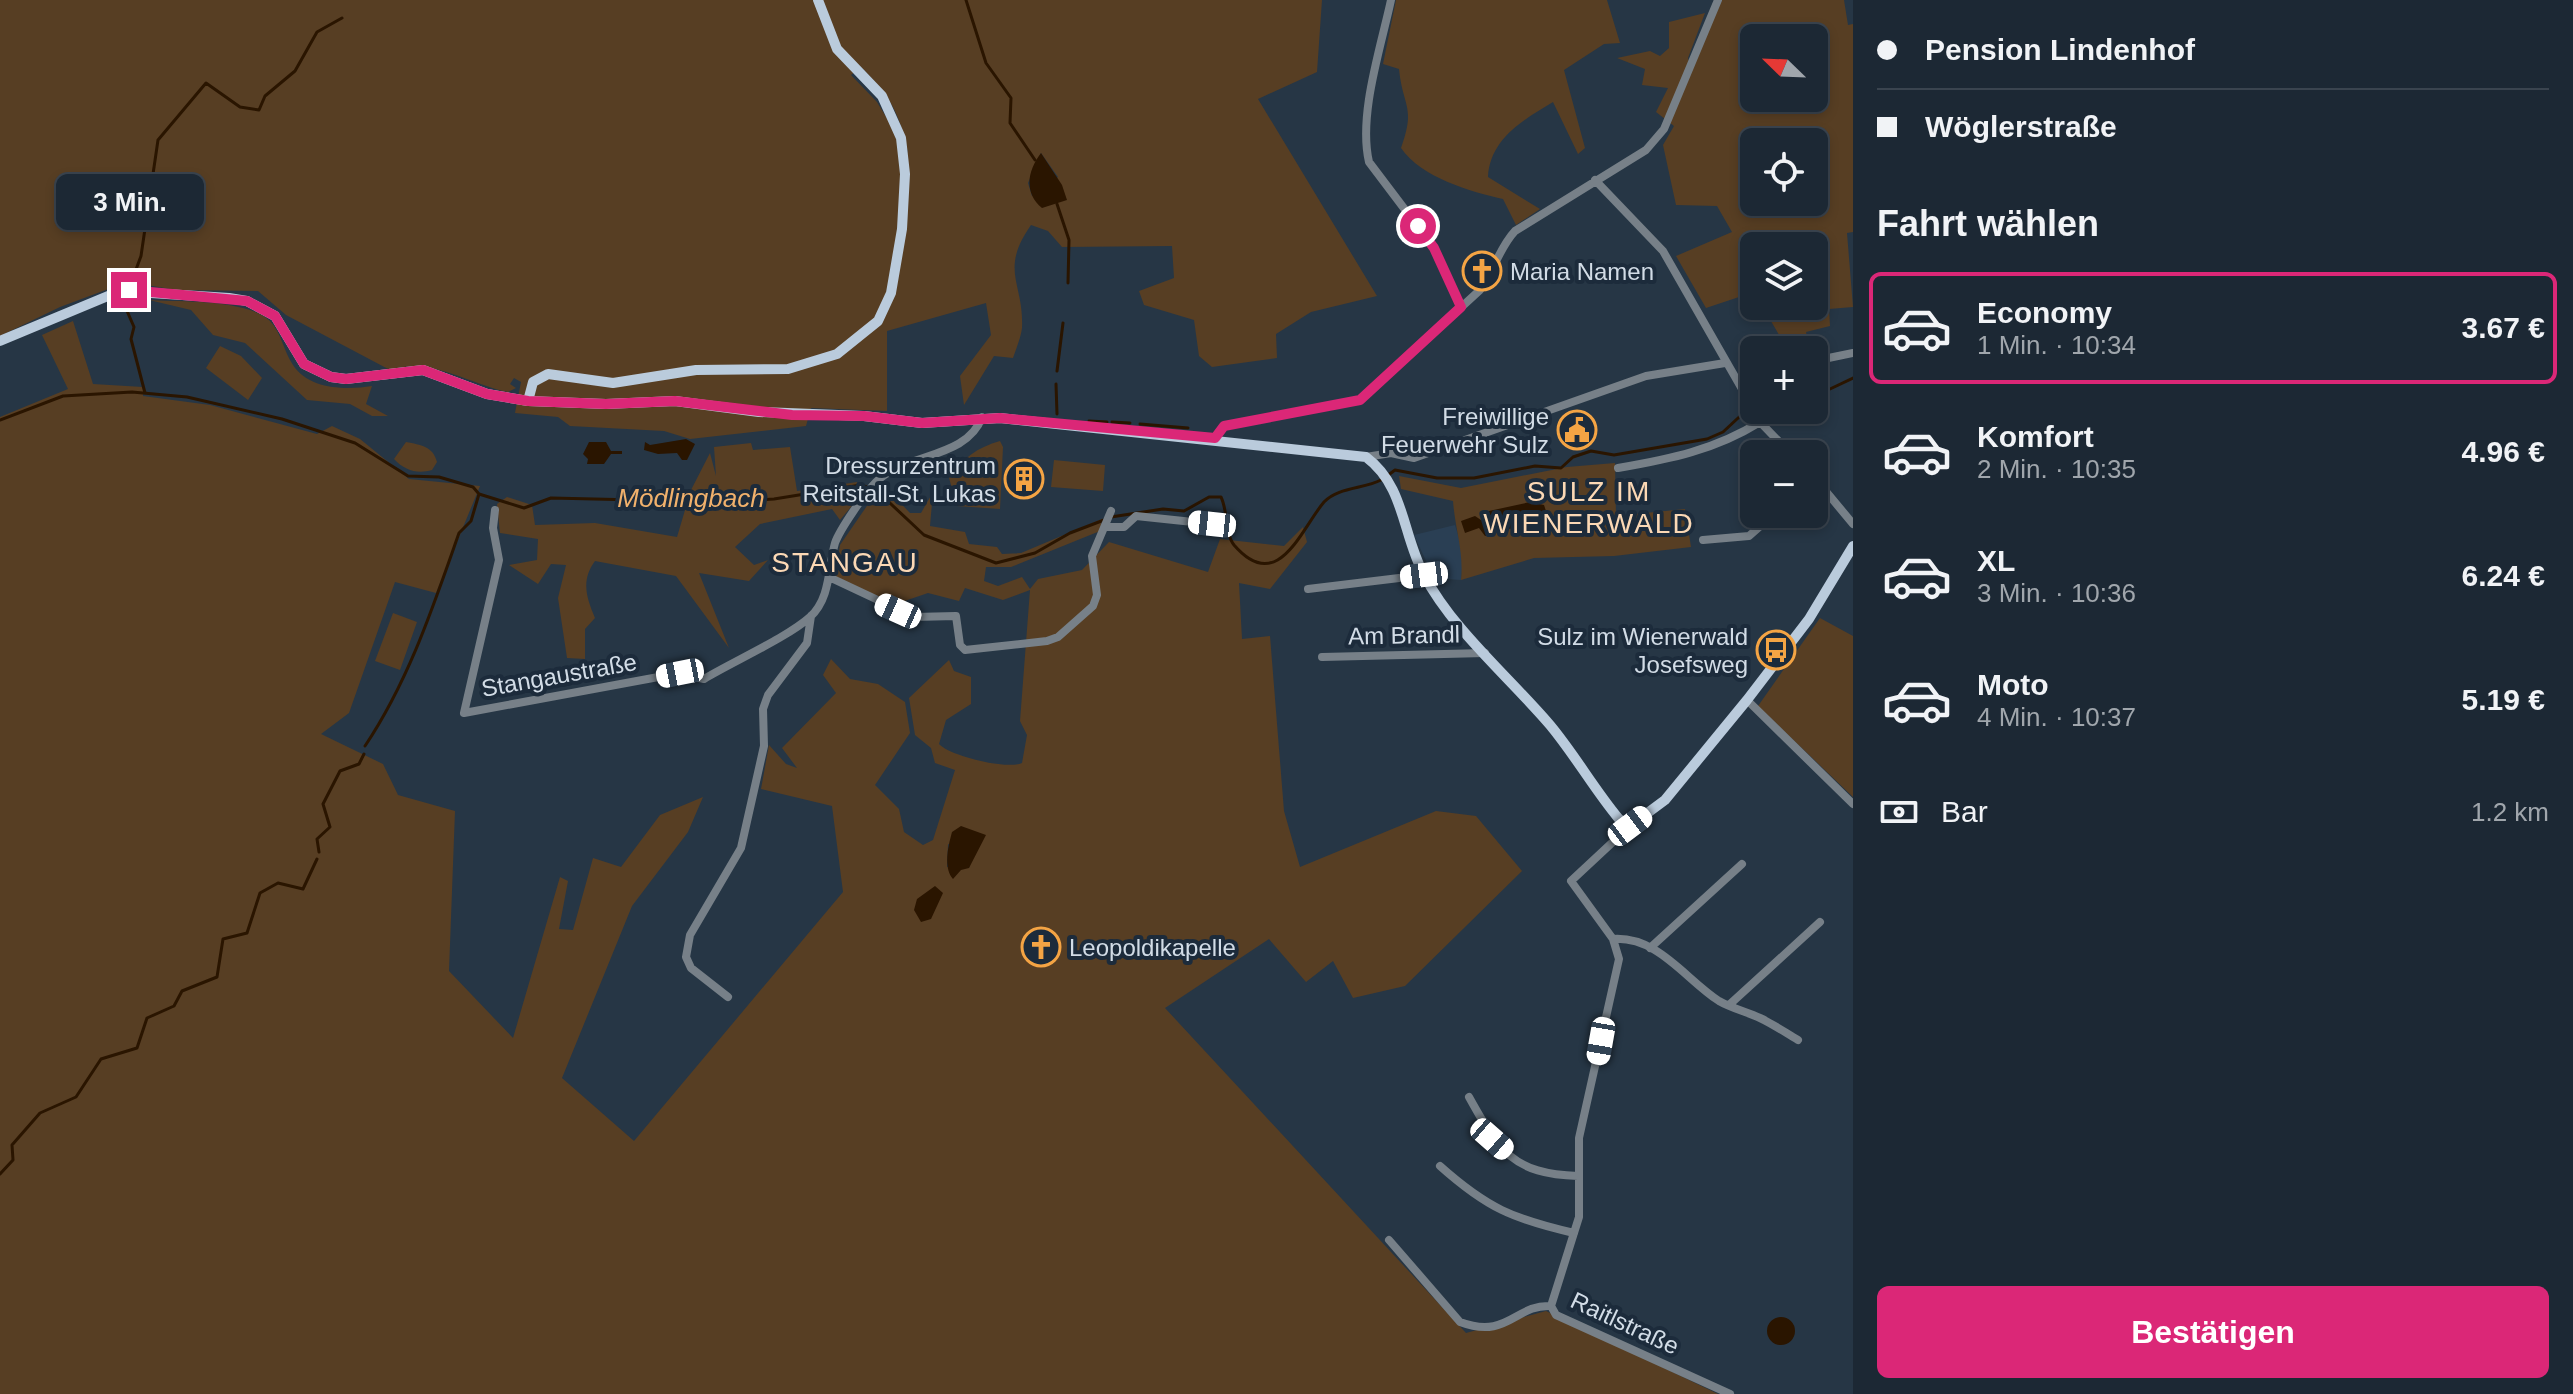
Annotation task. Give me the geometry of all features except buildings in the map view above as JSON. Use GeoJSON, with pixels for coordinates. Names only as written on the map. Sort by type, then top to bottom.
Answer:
{"type":"FeatureCollection","features":[{"type":"Feature","properties":{"kind":"main road"},"geometry":{"type":"LineString","coordinates":[[528,401],[533,382],[548,374],[613,383],[696,370],[788,369],[837,354],[878,321],[891,293],[902,229],[905,174],[901,138],[882,96],[848,64],[832,41],[818,0]]}},
{"type":"Feature","properties":{"kind":"main road"},"geometry":{"type":"LineString","coordinates":[[0,341],[120,291],[229,298],[247,301],[275,316],[304,364],[331,377],[346,379],[423,370],[487,394],[528,401],[606,404],[675,401],[792,415],[864,416],[922,423],[982,417],[1215,438],[1366,457],[1379,466],[1396,490],[1424,575],[1448,610],[1552,728],[1619,819],[1630,826],[1665,800],[1747,700],[1809,619],[1853,546]]}},
{"type":"Feature","properties":{"kind":"street"},"geometry":{"type":"LineString","coordinates":[[1391,0],[1367,120],[1365,147],[1369,162],[1434,248],[1461,307]]}},
{"type":"Feature","properties":{"kind":"street"},"geometry":{"type":"LineString","coordinates":[[1215,438],[1224,426],[1360,400],[1480,290],[1495,269],[1503,245],[1515,231],[1646,150],[1664,129],[1718,0]]}},
{"type":"Feature","properties":{"kind":"street"},"geometry":{"type":"LineString","coordinates":[[1595,180],[1663,251],[1697,306],[1725,363],[1740,383]]}},
{"type":"Feature","properties":{"kind":"street"},"geometry":{"type":"LineString","coordinates":[[1828,358],[1853,353]]}},
{"type":"Feature","properties":{"kind":"street"},"geometry":{"type":"LineString","coordinates":[[1366,457],[1391,453],[1414,458],[1646,376],[1725,363]]}},
{"type":"Feature","properties":{"kind":"street"},"geometry":{"type":"LineString","coordinates":[[728,997],[691,968],[686,957],[690,935],[741,848],[759,776],[764,746],[763,709],[768,695],[807,643],[811,616],[831,578],[836,542],[875,483],[899,467],[952,447],[978,430],[982,417]]}},
{"type":"Feature","properties":{"kind":"street"},"geometry":{"type":"LineString","coordinates":[[1618,468],[1696,453],[1732,440],[1757,424]]}},
{"type":"Feature","properties":{"kind":"street"},"geometry":{"type":"LineString","coordinates":[[1762,424],[1777,440]]}},
{"type":"Feature","properties":{"kind":"street"},"geometry":{"type":"LineString","coordinates":[[1828,495],[1853,524]]}},
{"type":"Feature","properties":{"kind":"street","name":"Stangaustraße"},"geometry":{"type":"LineString","coordinates":[[495,510],[493,528],[499,546],[499,560],[464,713],[680,673],[704,679],[811,616]]}},
{"type":"Feature","properties":{"kind":"street"},"geometry":{"type":"LineString","coordinates":[[831,578],[914,617],[956,616],[960,645],[965,650],[1047,641],[1058,637],[1093,606],[1097,595],[1092,556],[1108,525],[1111,511]]}},
{"type":"Feature","properties":{"kind":"street"},"geometry":{"type":"LineString","coordinates":[[1108,525],[1124,527],[1136,516],[1212,524]]}},
{"type":"Feature","properties":{"kind":"street"},"geometry":{"type":"LineString","coordinates":[[1703,540],[1749,536],[1758,528]]}},
{"type":"Feature","properties":{"kind":"street"},"geometry":{"type":"LineString","coordinates":[[1308,589],[1424,575]]}},
{"type":"Feature","properties":{"kind":"street","name":"Am Brandl"},"geometry":{"type":"LineString","coordinates":[[1322,657],[1486,653]]}},
{"type":"Feature","properties":{"kind":"street"},"geometry":{"type":"LineString","coordinates":[[1747,700],[1853,804]]}},
{"type":"Feature","properties":{"kind":"street"},"geometry":{"type":"LineString","coordinates":[[1630,826],[1571,881],[1613,939],[1627,938],[1650,948],[1677,964],[1708,993],[1798,1040]]}},
{"type":"Feature","properties":{"kind":"street"},"geometry":{"type":"LineString","coordinates":[[1650,948],[1742,864]]}},
{"type":"Feature","properties":{"kind":"street"},"geometry":{"type":"LineString","coordinates":[[1729,1005],[1820,922]]}},
{"type":"Feature","properties":{"kind":"street","name":"Raitlstraße"},"geometry":{"type":"LineString","coordinates":[[1613,939],[1619,959],[1579,1138],[1579,1217],[1551,1306],[1556,1315],[1730,1394]]}},
{"type":"Feature","properties":{"kind":"street"},"geometry":{"type":"LineString","coordinates":[[1469,1097],[1492,1139],[1522,1165],[1542,1175],[1578,1176]]}},
{"type":"Feature","properties":{"kind":"street"},"geometry":{"type":"LineString","coordinates":[[1440,1166],[1471,1194],[1517,1220],[1574,1233]]}},
{"type":"Feature","properties":{"kind":"street"},"geometry":{"type":"LineString","coordinates":[[1389,1240],[1460,1322],[1476,1328],[1493,1328],[1539,1305],[1551,1306]]}},
{"type":"Feature","properties":{"kind":"shaded area"},"geometry":{"type":"Polygon","coordinates":[[[0,0],[1322,0],[1317,72],[1258,99],[1377,296],[1311,312],[1276,334],[1277,358],[1212,367],[1199,356],[1194,320],[1144,305],[1139,291],[1174,278],[1172,246],[1062,247],[1048,231],[1031,225],[1016,254],[1015,276],[1022,328],[1013,358],[994,356],[964,405],[960,376],[991,335],[986,303],[887,331],[887,411],[811,408],[806,426],[690,439],[664,431],[570,426],[558,417],[515,413],[521,382],[514,378],[510,384],[516,388],[508,392],[420,366],[390,370],[286,315],[258,291],[177,290],[140,284],[111,288],[60,307],[0,336],[0,0]],[[861,67],[851,75],[877,102],[908,153],[892,106],[880,87],[861,67]],[[1041,153],[1028,183],[1032,196],[1058,177],[1041,153]]]}},
{"type":"Feature","properties":{"kind":"shaded area"},"geometry":{"type":"Polygon","coordinates":[[[1396,0],[1607,0],[1620,43],[1604,44],[1564,70],[1585,148],[1578,154],[1553,102],[1510,132],[1490,164],[1488,177],[1540,209],[1516,225],[1503,199],[1461,187],[1434,175],[1421,168],[1401,148],[1408,115],[1399,69],[1383,64],[1396,0]]]}},
{"type":"Feature","properties":{"kind":"shaded area"},"geometry":{"type":"Polygon","coordinates":[[[1722,0],[1844,0],[1848,25],[1853,24],[1853,232],[1847,233],[1853,307],[1829,309],[1830,326],[1806,332],[1807,336],[1780,336],[1770,320],[1828,320],[1828,232],[1740,232],[1740,297],[1706,308],[1676,256],[1732,232],[1717,206],[1676,205],[1663,145],[1674,126],[1656,112],[1668,88],[1642,85],[1645,69],[1617,58],[1650,51],[1660,56],[1669,48],[1669,22],[1705,13],[1688,58],[1691,68],[1722,0]]]}},
{"type":"Feature","properties":{"kind":"shaded area"},"geometry":{"type":"Polygon","coordinates":[[[1041,153],[1062,185],[1067,200],[1042,208],[1030,188],[1033,167],[1041,153]]]}},
{"type":"Feature","properties":{"kind":"shaded area"},"geometry":{"type":"Polygon","coordinates":[[[149,300],[230,305],[259,314],[274,326],[290,360],[300,373],[318,384],[329,386],[372,386],[366,404],[388,416],[372,416],[350,404],[307,400],[245,343],[213,335],[191,310],[149,300]]]}},
{"type":"Feature","properties":{"kind":"shaded area"},"geometry":{"type":"Polygon","coordinates":[[[73,321],[93,384],[143,387],[143,396],[210,405],[317,434],[332,426],[360,439],[409,479],[480,486],[436,593],[395,582],[349,713],[321,734],[383,764],[398,795],[455,811],[449,971],[513,1038],[560,877],[568,881],[559,929],[573,930],[593,858],[621,867],[660,815],[703,797],[688,832],[632,906],[562,1078],[634,1141],[843,892],[832,806],[761,789],[769,745],[786,764],[797,768],[782,748],[836,693],[823,675],[831,659],[850,679],[878,684],[905,702],[910,733],[875,785],[899,809],[904,832],[923,845],[933,840],[955,770],[935,763],[931,748],[915,735],[909,698],[949,660],[954,671],[971,677],[971,704],[946,720],[939,744],[954,753],[979,761],[1004,765],[1022,763],[1027,735],[1020,721],[1030,590],[1003,600],[965,588],[959,601],[928,593],[893,605],[835,576],[840,545],[882,484],[910,513],[921,513],[933,492],[930,526],[965,532],[969,544],[997,547],[1002,554],[1021,553],[1102,519],[1100,531],[1011,567],[986,567],[984,581],[998,586],[1022,577],[1030,589],[1038,579],[1082,570],[1109,542],[1208,572],[1220,539],[1284,546],[1303,527],[1307,542],[1270,589],[1239,583],[1242,639],[1270,636],[1284,811],[1300,867],[1436,811],[1476,816],[1522,871],[1405,986],[1353,998],[1333,961],[1306,982],[1269,939],[1165,1008],[1466,1333],[1546,1311],[1718,1394],[0,1394],[0,417],[68,389],[42,335],[73,321]],[[948,844],[947,867],[969,868],[973,854],[948,844]]]}},
{"type":"Feature","properties":{"kind":"shaded area"},"geometry":{"type":"Polygon","coordinates":[[[220,346],[241,356],[262,378],[248,400],[206,368],[220,346]]]}},
{"type":"Feature","properties":{"kind":"shaded area"},"geometry":{"type":"Polygon","coordinates":[[[686,439],[695,444],[687,460],[682,460],[677,453],[658,454],[644,450],[645,442],[650,445],[686,439]]]}},
{"type":"Feature","properties":{"kind":"shaded area"},"geometry":{"type":"Polygon","coordinates":[[[1000,441],[1003,447],[1000,509],[957,506],[949,478],[971,455],[1000,441]]]}},
{"type":"Feature","properties":{"kind":"shaded area"},"geometry":{"type":"Polygon","coordinates":[[[406,442],[426,447],[433,453],[437,462],[432,470],[412,470],[394,459],[406,442]]]}},
{"type":"Feature","properties":{"kind":"shaded area"},"geometry":{"type":"Polygon","coordinates":[[[589,442],[606,442],[611,451],[622,451],[622,454],[611,454],[604,464],[587,464],[588,459],[583,454],[589,442]]]}},
{"type":"Feature","properties":{"kind":"shaded area"},"geometry":{"type":"Polygon","coordinates":[[[751,443],[753,450],[790,447],[797,491],[857,482],[861,495],[840,520],[832,509],[760,524],[735,547],[754,565],[768,560],[749,581],[699,573],[729,648],[676,576],[595,561],[586,582],[587,596],[595,618],[585,629],[585,659],[567,658],[558,598],[566,565],[551,564],[538,584],[509,565],[537,560],[538,539],[500,533],[497,504],[507,497],[532,505],[535,525],[595,523],[677,537],[691,490],[710,453],[716,476],[714,447],[751,443]]]}},
{"type":"Feature","properties":{"kind":"shaded area"},"geometry":{"type":"Polygon","coordinates":[[[1054,460],[1105,465],[1103,491],[1051,487],[1054,460]]]}},
{"type":"Feature","properties":{"kind":"shaded area"},"geometry":{"type":"Polygon","coordinates":[[[1615,463],[1616,516],[1685,509],[1691,547],[1614,556],[1534,558],[1461,580],[1453,501],[1401,489],[1399,476],[1461,488],[1567,467],[1615,463]]]}},
{"type":"Feature","properties":{"kind":"shaded area"},"geometry":{"type":"Polygon","coordinates":[[[1530,502],[1544,505],[1548,517],[1543,526],[1506,529],[1485,536],[1479,528],[1465,533],[1461,521],[1475,516],[1481,520],[1489,511],[1530,502]]]}},
{"type":"Feature","properties":{"kind":"shaded area"},"geometry":{"type":"Polygon","coordinates":[[[1455,525],[1464,555],[1461,580],[1434,578],[1414,535],[1455,525]]]}},
{"type":"Feature","properties":{"kind":"shaded area"},"geometry":{"type":"Polygon","coordinates":[[[393,613],[417,622],[400,670],[375,661],[393,613]]]}},
{"type":"Feature","properties":{"kind":"shaded area"},"geometry":{"type":"Polygon","coordinates":[[[1820,618],[1853,636],[1853,797],[1758,706],[1820,618]]]}},
{"type":"Feature","properties":{"kind":"shaded area"},"geometry":{"type":"Polygon","coordinates":[[[961,826],[986,835],[969,868],[961,870],[953,879],[948,869],[948,850],[952,832],[961,826]]]}},
{"type":"Feature","properties":{"kind":"shaded area"},"geometry":{"type":"Polygon","coordinates":[[[935,886],[943,893],[931,919],[921,922],[914,910],[917,899],[935,886]]]}},
{"type":"Feature","properties":{"kind":"shaded area"},"geometry":{"type":"Polygon","coordinates":[[[1781,1317],[1791,1321],[1795,1331],[1791,1341],[1781,1345],[1771,1341],[1767,1331],[1771,1321],[1781,1317]]]}},
{"type":"Feature","properties":{"kind":"waterway"},"geometry":{"type":"LineString","coordinates":[[966,0],[986,63],[1011,98],[1010,123],[1035,160]]}},
{"type":"Feature","properties":{"kind":"waterway"},"geometry":{"type":"LineString","coordinates":[[131,283],[141,256],[158,140],[206,83],[240,107],[259,110],[265,96],[295,71],[317,32],[342,18]]}},
{"type":"Feature","properties":{"kind":"waterway"},"geometry":{"type":"LineString","coordinates":[[1057,204],[1069,240],[1068,283]]}},
{"type":"Feature","properties":{"kind":"waterway"},"geometry":{"type":"LineString","coordinates":[[126,298],[124,304],[134,327],[131,339],[145,393]]}},
{"type":"Feature","properties":{"kind":"waterway"},"geometry":{"type":"LineString","coordinates":[[1057,371],[1063,323]]}},
{"type":"Feature","properties":{"kind":"waterway","name":"Mödlingbach"},"geometry":{"type":"LineString","coordinates":[[1828,389],[1853,378]]}},
{"type":"Feature","properties":{"kind":"waterway"},"geometry":{"type":"LineString","coordinates":[[1056,384],[1057,414]]}},
{"type":"Feature","properties":{"kind":"waterway","name":"Mödlingbach"},"geometry":{"type":"LineString","coordinates":[[0,420],[63,396],[132,392],[187,397],[282,419],[355,443],[408,476],[439,477],[524,508],[551,498],[723,502],[774,499],[861,485],[876,490],[924,535],[996,563],[1035,553],[1070,533],[1104,520]]}},
{"type":"Feature","properties":{"kind":"waterway","name":"Mödlingbach"},"geometry":{"type":"LineString","coordinates":[[1387,476],[1395,470],[1437,478],[1474,478],[1535,466],[1561,468],[1573,457],[1591,451],[1614,455],[1707,439],[1723,432],[1740,416]]}},
{"type":"Feature","properties":{"kind":"waterway"},"geometry":{"type":"LineString","coordinates":[[1089,421],[1107,422]]}},
{"type":"Feature","properties":{"kind":"waterway"},"geometry":{"type":"LineString","coordinates":[[1112,422],[1130,423]]}},
{"type":"Feature","properties":{"kind":"waterway"},"geometry":{"type":"LineString","coordinates":[[1140,424],[1188,428]]}},
{"type":"Feature","properties":{"kind":"waterway","name":"Mödlingbach"},"geometry":{"type":"LineString","coordinates":[[1111,517],[1163,509],[1184,511],[1209,497],[1221,497],[1234,545],[1250,559],[1263,564],[1276,561],[1287,553],[1330,497],[1381,480]]}},
{"type":"Feature","properties":{"kind":"waterway"},"geometry":{"type":"LineString","coordinates":[[365,746],[407,669],[459,533],[471,521],[479,494]]}},
{"type":"Feature","properties":{"kind":"waterway"},"geometry":{"type":"LineString","coordinates":[[319,852],[317,839],[330,827],[323,804],[340,771],[359,764],[364,754]]}},
{"type":"Feature","properties":{"kind":"waterway"},"geometry":{"type":"LineString","coordinates":[[0,1174],[13,1160],[12,1145],[40,1113],[76,1097],[101,1059],[137,1048],[147,1018],[174,1006],[182,991],[217,977],[223,939],[247,933],[260,893],[278,883],[303,889],[317,859]]}},
{"type":"Feature","properties":{"kind":"place","name":"Maria Namen"},"geometry":{"type":"Point","coordinates":[1482,271]}},
{"type":"Feature","properties":{"kind":"place","name":"Freiwillige Feuerwehr Sulz"},"geometry":{"type":"Point","coordinates":[1577,430]}},
{"type":"Feature","properties":{"kind":"place","name":"Dressurzentrum Reitstall-St. Lukas"},"geometry":{"type":"Point","coordinates":[1024,479]}},
{"type":"Feature","properties":{"kind":"place","name":"Sulz im Wienerwald Josefsweg"},"geometry":{"type":"Point","coordinates":[1776,650]}},
{"type":"Feature","properties":{"kind":"place","name":"Leopoldikapelle"},"geometry":{"type":"Point","coordinates":[1041,947]}},
{"type":"Feature","properties":{"kind":"district","name":"SULZ IM WIENERWALD"},"geometry":{"type":"Point","coordinates":[1589,507]}},
{"type":"Feature","properties":{"kind":"district","name":"STANGAU"},"geometry":{"type":"Point","coordinates":[845,562]}},
{"type":"Feature","properties":{"kind":"route"},"geometry":{"type":"LineString","coordinates":[[129,290],[247,301],[275,316],[304,364],[331,377],[346,379],[423,370],[487,394],[528,401],[563,404],[712,403],[759,412],[864,416],[922,423],[982,417],[1215,438],[1224,426],[1360,400],[1461,307],[1434,248],[1418,226]]}}]}
